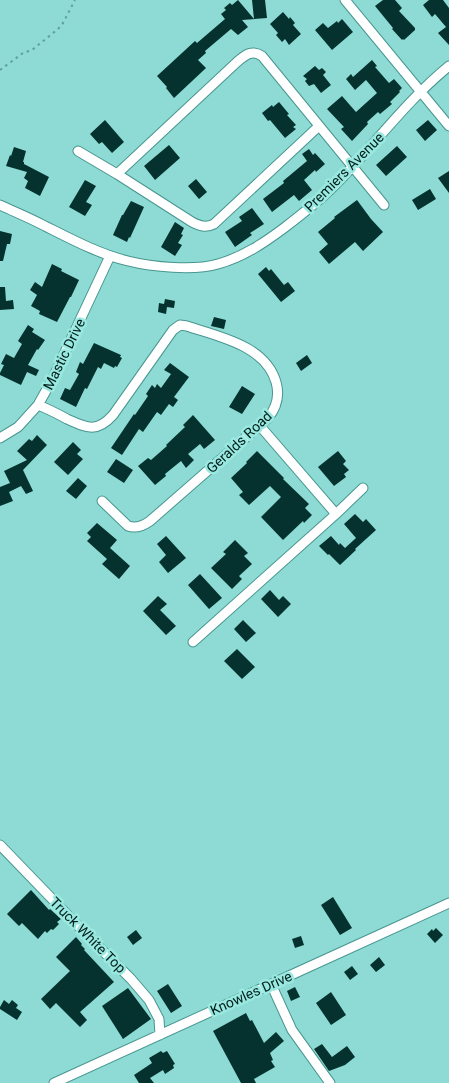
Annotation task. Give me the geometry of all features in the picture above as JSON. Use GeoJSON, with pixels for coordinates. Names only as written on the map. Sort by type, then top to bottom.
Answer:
{"type":"FeatureCollection","features":[{"type":"Feature","properties":{"kind":"street"},"geometry":{"type":"LineString","coordinates":[[345,0],[449,126]]}},
{"type":"Feature","properties":{"kind":"street"},"geometry":{"type":"LineString","coordinates":[[117,174],[237,62],[254,52],[262,56],[384,205]]}},
{"type":"Feature","properties":{"kind":"street","name":"Premiers Avenue"},"geometry":{"type":"LineString","coordinates":[[0,205],[82,244],[128,262],[175,267],[205,267],[218,264],[240,256],[267,240],[320,199],[353,166],[420,92],[449,66]]}},
{"type":"Feature","properties":{"kind":"street"},"geometry":{"type":"LineString","coordinates":[[78,151],[192,222],[204,227],[214,224],[319,126]]}},
{"type":"Feature","properties":{"kind":"street","name":"Mastic Drive"},"geometry":{"type":"LineString","coordinates":[[0,438],[18,427],[38,405],[52,380],[110,256]]}},
{"type":"Feature","properties":{"kind":"street","name":"Geralds Road"},"geometry":{"type":"LineString","coordinates":[[38,405],[83,427],[102,426],[113,415],[173,330],[182,325],[238,344],[253,352],[270,368],[276,380],[278,390],[278,397],[273,412],[260,426],[144,525],[133,528],[128,526],[102,501]]}},
{"type":"Feature","properties":{"kind":"street"},"geometry":{"type":"LineString","coordinates":[[260,426],[336,514]]}},
{"type":"Feature","properties":{"kind":"street"},"geometry":{"type":"LineString","coordinates":[[192,642],[363,488]]}},
{"type":"Feature","properties":{"kind":"street","name":"Truck White Top"},"geometry":{"type":"LineString","coordinates":[[0,845],[131,979],[149,1000],[158,1019],[160,1035]]}},
{"type":"Feature","properties":{"kind":"street","name":"Knowles Drive"},"geometry":{"type":"LineString","coordinates":[[54,1083],[449,903]]}},
{"type":"Feature","properties":{"kind":"street"},"geometry":{"type":"LineString","coordinates":[[271,984],[292,1030],[330,1083]]}},
{"type":"Feature","properties":{"kind":"path"},"geometry":{"type":"LineString","coordinates":[[0,70],[22,53],[32,50],[58,29],[75,0]]}},
{"type":"Feature","properties":{"kind":"building"},"geometry":{"type":"Polygon","coordinates":[[[238,0],[254,19],[252,0],[265,0],[267,18],[242,20],[248,27],[238,35],[231,29],[205,51],[206,53],[198,60],[206,68],[174,98],[157,76],[195,41],[197,43],[225,19],[221,14],[226,10],[224,8],[238,0]]]}},
{"type":"Feature","properties":{"kind":"building"},"geometry":{"type":"Polygon","coordinates":[[[383,0],[395,0],[402,8],[399,11],[415,28],[404,40],[392,29],[375,6],[383,0]]]}},
{"type":"Feature","properties":{"kind":"building"},"geometry":{"type":"Polygon","coordinates":[[[429,0],[443,0],[449,8],[449,45],[438,33],[446,27],[435,14],[432,17],[423,5],[429,0]]]}},
{"type":"Feature","properties":{"kind":"building"},"geometry":{"type":"Polygon","coordinates":[[[283,12],[295,23],[293,25],[301,34],[289,45],[285,39],[282,42],[276,35],[278,33],[270,24],[283,12]]]}},
{"type":"Feature","properties":{"kind":"building"},"geometry":{"type":"Polygon","coordinates":[[[342,19],[353,32],[332,50],[315,30],[323,23],[328,28],[342,19]]]}},
{"type":"Feature","properties":{"kind":"building"},"geometry":{"type":"Polygon","coordinates":[[[372,60],[377,66],[375,67],[389,83],[394,79],[402,88],[390,102],[392,104],[380,114],[378,112],[367,122],[368,124],[352,141],[341,129],[344,127],[327,109],[342,96],[356,112],[377,93],[366,80],[355,90],[346,79],[351,74],[353,77],[372,60]]]}},
{"type":"Feature","properties":{"kind":"building"},"geometry":{"type":"Polygon","coordinates":[[[315,66],[319,70],[322,68],[326,72],[323,75],[331,85],[321,93],[314,84],[309,86],[305,81],[307,79],[303,76],[315,66]]]}},
{"type":"Feature","properties":{"kind":"building"},"geometry":{"type":"Polygon","coordinates":[[[279,102],[296,125],[293,127],[296,129],[285,138],[262,113],[279,102]]]}},
{"type":"Feature","properties":{"kind":"building"},"geometry":{"type":"Polygon","coordinates":[[[105,120],[124,142],[112,153],[102,142],[99,144],[90,134],[105,120]]]}},
{"type":"Feature","properties":{"kind":"building"},"geometry":{"type":"Polygon","coordinates":[[[428,120],[437,130],[425,141],[416,130],[428,120]]]}},
{"type":"Feature","properties":{"kind":"building"},"geometry":{"type":"Polygon","coordinates":[[[169,145],[180,158],[155,180],[144,166],[169,145]]]}},
{"type":"Feature","properties":{"kind":"building"},"geometry":{"type":"Polygon","coordinates":[[[397,146],[407,157],[386,176],[376,165],[397,146]]]}},
{"type":"Feature","properties":{"kind":"building"},"geometry":{"type":"Polygon","coordinates":[[[14,147],[26,151],[24,164],[49,177],[40,196],[25,188],[28,181],[24,178],[27,172],[6,166],[14,147]]]}},
{"type":"Feature","properties":{"kind":"building"},"geometry":{"type":"Polygon","coordinates":[[[309,149],[313,155],[315,153],[325,164],[304,180],[312,190],[299,201],[294,195],[272,212],[263,199],[284,183],[283,181],[307,161],[302,154],[309,149]]]}},
{"type":"Feature","properties":{"kind":"building"},"geometry":{"type":"Polygon","coordinates":[[[449,171],[449,193],[438,178],[449,171]]]}},
{"type":"Feature","properties":{"kind":"building"},"geometry":{"type":"Polygon","coordinates":[[[196,179],[207,192],[199,199],[188,186],[196,179]]]}},
{"type":"Feature","properties":{"kind":"building"},"geometry":{"type":"Polygon","coordinates":[[[85,180],[96,186],[86,202],[92,205],[85,216],[69,207],[85,180]]]}},
{"type":"Feature","properties":{"kind":"building"},"geometry":{"type":"Polygon","coordinates":[[[430,189],[436,199],[418,210],[412,200],[430,189]]]}},
{"type":"Feature","properties":{"kind":"building"},"geometry":{"type":"Polygon","coordinates":[[[357,200],[383,232],[363,251],[355,242],[329,264],[319,252],[328,244],[318,232],[357,200]]]}},
{"type":"Feature","properties":{"kind":"building"},"geometry":{"type":"Polygon","coordinates":[[[131,201],[144,207],[127,242],[113,235],[131,201]]]}},
{"type":"Feature","properties":{"kind":"building"},"geometry":{"type":"Polygon","coordinates":[[[252,208],[264,224],[250,233],[252,235],[235,247],[225,232],[242,221],[239,217],[252,208]]]}},
{"type":"Feature","properties":{"kind":"building"},"geometry":{"type":"Polygon","coordinates":[[[175,222],[184,228],[181,234],[183,235],[178,243],[182,245],[175,256],[161,247],[175,222]]]}},
{"type":"Feature","properties":{"kind":"building"},"geometry":{"type":"Polygon","coordinates":[[[0,231],[12,234],[10,244],[7,244],[3,261],[0,261],[0,231]]]}},
{"type":"Feature","properties":{"kind":"building"},"geometry":{"type":"Polygon","coordinates":[[[52,264],[79,280],[57,322],[39,314],[40,311],[31,306],[37,295],[30,290],[35,282],[42,287],[52,264]]]}},
{"type":"Feature","properties":{"kind":"building"},"geometry":{"type":"Polygon","coordinates":[[[266,267],[269,271],[271,269],[284,285],[288,282],[295,291],[281,302],[258,274],[266,267]]]}},
{"type":"Feature","properties":{"kind":"building"},"geometry":{"type":"Polygon","coordinates":[[[0,287],[5,287],[6,301],[13,300],[14,309],[0,310],[0,287]]]}},
{"type":"Feature","properties":{"kind":"building"},"geometry":{"type":"Polygon","coordinates":[[[165,299],[175,301],[174,308],[167,307],[166,314],[158,312],[159,303],[164,304],[165,299]]]}},
{"type":"Feature","properties":{"kind":"building"},"geometry":{"type":"Polygon","coordinates":[[[214,317],[226,320],[224,329],[211,326],[214,317]]]}},
{"type":"Feature","properties":{"kind":"building"},"geometry":{"type":"Polygon","coordinates":[[[28,325],[34,329],[32,332],[45,340],[37,349],[28,365],[39,370],[36,376],[27,372],[21,385],[0,375],[4,365],[1,364],[6,354],[14,358],[22,344],[18,341],[28,325]]]}},
{"type":"Feature","properties":{"kind":"building"},"geometry":{"type":"Polygon","coordinates":[[[94,343],[121,355],[120,357],[122,358],[117,367],[115,366],[114,368],[104,363],[101,369],[98,367],[76,407],[60,399],[65,388],[70,390],[79,374],[76,372],[80,362],[83,364],[94,343]]]}},
{"type":"Feature","properties":{"kind":"building"},"geometry":{"type":"Polygon","coordinates":[[[307,355],[312,363],[301,371],[296,363],[307,355]]]}},
{"type":"Feature","properties":{"kind":"building"},"geometry":{"type":"Polygon","coordinates":[[[170,363],[189,377],[174,397],[178,400],[173,407],[169,404],[161,415],[157,412],[143,432],[139,429],[122,455],[111,448],[148,396],[146,394],[152,385],[155,388],[157,384],[161,388],[171,374],[164,370],[170,363]]]}},
{"type":"Feature","properties":{"kind":"building"},"geometry":{"type":"Polygon","coordinates":[[[242,386],[255,394],[242,414],[229,407],[242,386]]]}},
{"type":"Feature","properties":{"kind":"building"},"geometry":{"type":"Polygon","coordinates":[[[193,415],[215,440],[204,449],[200,444],[188,454],[194,460],[186,468],[181,461],[155,485],[138,466],[148,458],[151,460],[167,446],[185,427],[183,425],[193,415]]]}},
{"type":"Feature","properties":{"kind":"building"},"geometry":{"type":"Polygon","coordinates":[[[37,435],[47,445],[23,470],[33,491],[26,494],[21,486],[9,492],[13,501],[0,506],[0,487],[10,483],[4,471],[27,460],[17,451],[29,439],[32,441],[37,435]]]}},
{"type":"Feature","properties":{"kind":"building"},"geometry":{"type":"Polygon","coordinates":[[[73,442],[81,450],[77,454],[83,459],[68,475],[54,462],[73,442]]]}},
{"type":"Feature","properties":{"kind":"building"},"geometry":{"type":"Polygon","coordinates":[[[257,451],[309,504],[305,508],[312,515],[283,540],[261,517],[281,497],[270,486],[249,505],[239,495],[243,492],[231,478],[257,451]]]}},
{"type":"Feature","properties":{"kind":"building"},"geometry":{"type":"Polygon","coordinates":[[[338,451],[346,461],[343,464],[349,470],[344,474],[346,477],[334,486],[318,467],[338,451]]]}},
{"type":"Feature","properties":{"kind":"building"},"geometry":{"type":"Polygon","coordinates":[[[116,459],[133,470],[124,483],[107,472],[116,459]]]}},
{"type":"Feature","properties":{"kind":"building"},"geometry":{"type":"Polygon","coordinates":[[[78,478],[87,486],[76,499],[66,491],[78,478]]]}},
{"type":"Feature","properties":{"kind":"building"},"geometry":{"type":"Polygon","coordinates":[[[355,514],[363,522],[366,519],[376,530],[340,565],[319,546],[331,536],[339,545],[340,543],[345,548],[356,538],[344,524],[355,514]]]}},
{"type":"Feature","properties":{"kind":"building"},"geometry":{"type":"Polygon","coordinates":[[[97,523],[117,540],[110,548],[130,566],[119,579],[102,564],[107,559],[87,541],[91,537],[87,533],[97,523]]]}},
{"type":"Feature","properties":{"kind":"building"},"geometry":{"type":"Polygon","coordinates":[[[166,536],[186,558],[168,573],[159,562],[166,555],[157,544],[166,536]]]}},
{"type":"Feature","properties":{"kind":"building"},"geometry":{"type":"Polygon","coordinates":[[[235,540],[248,553],[244,556],[252,564],[239,576],[242,579],[232,589],[211,568],[226,554],[223,552],[235,540]]]}},
{"type":"Feature","properties":{"kind":"building"},"geometry":{"type":"Polygon","coordinates":[[[200,574],[222,598],[209,609],[188,585],[200,574]]]}},
{"type":"Feature","properties":{"kind":"building"},"geometry":{"type":"Polygon","coordinates":[[[270,590],[279,600],[283,596],[291,604],[278,617],[261,599],[270,590]]]}},
{"type":"Feature","properties":{"kind":"building"},"geometry":{"type":"Polygon","coordinates":[[[158,596],[167,604],[160,610],[176,626],[166,635],[143,611],[158,596]]]}},
{"type":"Feature","properties":{"kind":"building"},"geometry":{"type":"Polygon","coordinates":[[[243,620],[256,633],[246,642],[234,629],[243,620]]]}},
{"type":"Feature","properties":{"kind":"building"},"geometry":{"type":"Polygon","coordinates":[[[237,649],[255,667],[242,679],[224,661],[237,649]]]}},
{"type":"Feature","properties":{"kind":"building"},"geometry":{"type":"Polygon","coordinates":[[[31,890],[49,910],[61,919],[53,930],[51,929],[47,933],[45,931],[38,939],[22,923],[19,926],[7,914],[31,890]]]}},
{"type":"Feature","properties":{"kind":"building"},"geometry":{"type":"Polygon","coordinates":[[[333,897],[352,928],[340,935],[321,905],[333,897]]]}},
{"type":"Feature","properties":{"kind":"building"},"geometry":{"type":"Polygon","coordinates":[[[436,928],[443,935],[435,943],[427,934],[436,928]]]}},
{"type":"Feature","properties":{"kind":"building"},"geometry":{"type":"Polygon","coordinates":[[[136,930],[142,938],[133,945],[127,937],[136,930]]]}},
{"type":"Feature","properties":{"kind":"building"},"geometry":{"type":"Polygon","coordinates":[[[301,936],[304,945],[295,948],[292,939],[301,936]]]}},
{"type":"Feature","properties":{"kind":"building"},"geometry":{"type":"Polygon","coordinates":[[[76,937],[84,950],[114,982],[80,1012],[87,1020],[80,1027],[56,1003],[50,1009],[41,999],[70,971],[56,957],[76,937]]]}},
{"type":"Feature","properties":{"kind":"building"},"geometry":{"type":"Polygon","coordinates":[[[379,957],[385,965],[376,972],[370,965],[379,957]]]}},
{"type":"Feature","properties":{"kind":"building"},"geometry":{"type":"Polygon","coordinates":[[[352,966],[358,974],[350,980],[344,972],[352,966]]]}},
{"type":"Feature","properties":{"kind":"building"},"geometry":{"type":"Polygon","coordinates":[[[168,984],[182,1006],[171,1013],[157,991],[168,984]]]}},
{"type":"Feature","properties":{"kind":"building"},"geometry":{"type":"Polygon","coordinates":[[[295,987],[300,997],[291,1001],[287,991],[295,987]]]}},
{"type":"Feature","properties":{"kind":"building"},"geometry":{"type":"Polygon","coordinates":[[[128,988],[151,1019],[123,1039],[102,1006],[128,988]]]}},
{"type":"Feature","properties":{"kind":"building"},"geometry":{"type":"Polygon","coordinates":[[[331,992],[346,1015],[331,1025],[316,1003],[331,992]]]}},
{"type":"Feature","properties":{"kind":"building"},"geometry":{"type":"Polygon","coordinates":[[[4,1000],[9,1004],[12,1000],[18,1005],[16,1008],[22,1012],[17,1020],[0,1009],[4,1000]]]}},
{"type":"Feature","properties":{"kind":"building"},"geometry":{"type":"Polygon","coordinates":[[[246,1013],[250,1021],[252,1020],[264,1043],[276,1032],[284,1041],[270,1053],[273,1060],[271,1061],[275,1067],[254,1079],[256,1083],[241,1083],[213,1031],[246,1013]]]}},
{"type":"Feature","properties":{"kind":"building"},"geometry":{"type":"Polygon","coordinates":[[[322,1044],[332,1057],[347,1046],[355,1057],[345,1065],[329,1071],[314,1049],[322,1044]]]}},
{"type":"Feature","properties":{"kind":"building"},"geometry":{"type":"Polygon","coordinates":[[[161,1051],[163,1053],[167,1051],[175,1064],[173,1065],[174,1068],[165,1074],[163,1070],[150,1078],[154,1083],[139,1083],[134,1075],[152,1063],[149,1058],[161,1051]]]}}]}
